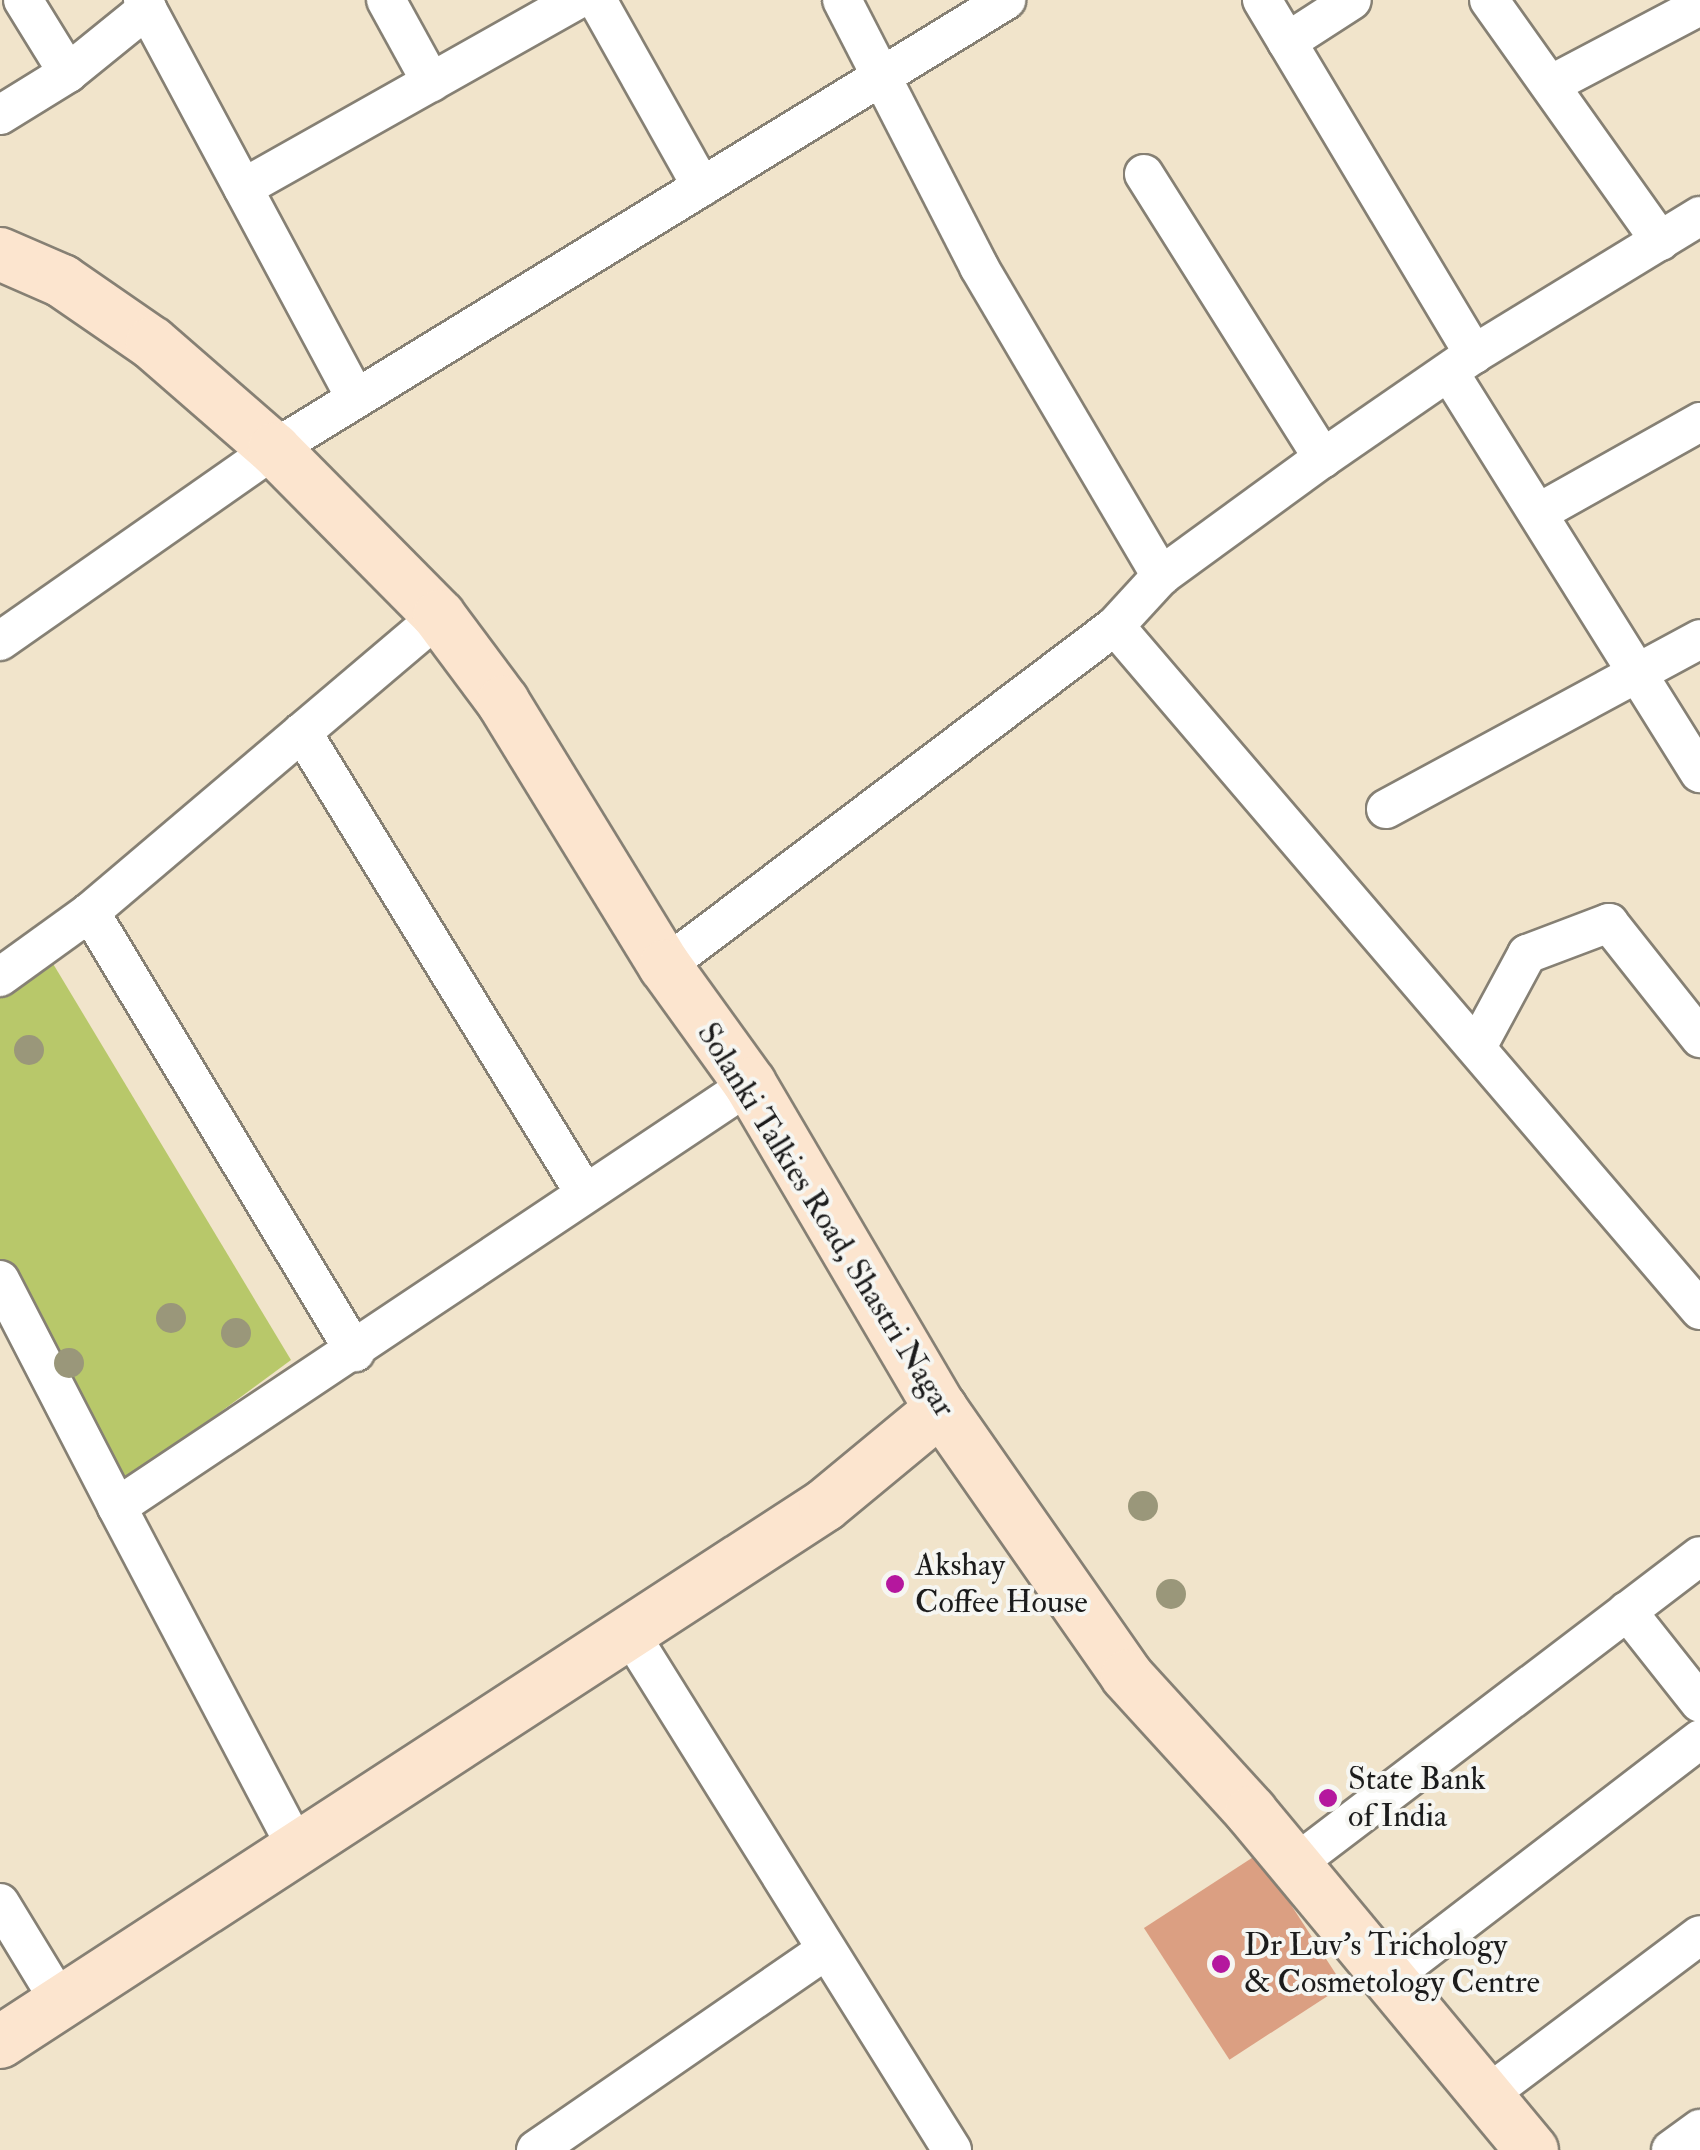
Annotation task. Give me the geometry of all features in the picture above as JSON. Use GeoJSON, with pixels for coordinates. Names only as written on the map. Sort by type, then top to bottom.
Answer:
{"type":"FeatureCollection","features":[{"type":"Feature","properties":{"kind":"street"},"geometry":{"type":"LineString","coordinates":[[23,0],[68,74]]}},
{"type":"Feature","properties":{"kind":"street"},"geometry":{"type":"LineString","coordinates":[[386,0],[432,82]]}},
{"type":"Feature","properties":{"kind":"street"},"geometry":{"type":"LineString","coordinates":[[243,188],[577,0]]}},
{"type":"Feature","properties":{"kind":"street"},"geometry":{"type":"LineString","coordinates":[[597,0],[702,187]]}},
{"type":"Feature","properties":{"kind":"street"},"geometry":{"type":"LineString","coordinates":[[842,0],[980,267],[1161,576]]}},
{"type":"Feature","properties":{"kind":"street"},"geometry":{"type":"LineString","coordinates":[[0,640],[274,449],[1006,0]]}},
{"type":"Feature","properties":{"kind":"street"},"geometry":{"type":"LineString","coordinates":[[1262,0],[1461,363],[1538,513],[1632,673],[1700,773]]}},
{"type":"Feature","properties":{"kind":"street"},"geometry":{"type":"LineString","coordinates":[[1288,42],[1352,0]]}},
{"type":"Feature","properties":{"kind":"street"},"geometry":{"type":"LineString","coordinates":[[1489,0],[1660,241]]}},
{"type":"Feature","properties":{"kind":"street"},"geometry":{"type":"LineString","coordinates":[[0,115],[68,74],[145,4],[356,399]]}},
{"type":"Feature","properties":{"kind":"street"},"geometry":{"type":"LineString","coordinates":[[1550,86],[1700,6]]}},
{"type":"Feature","properties":{"kind":"street"},"geometry":{"type":"LineString","coordinates":[[1144,174],[1323,458]]}},
{"type":"Feature","properties":{"kind":"street"},"geometry":{"type":"LineString","coordinates":[[665,966],[1115,626],[1161,576],[1323,458],[1461,363],[1700,216]]}},
{"type":"Feature","properties":{"kind":"street","name":"Solanki Talkies Road, Shastri Nagar"},"geometry":{"type":"LineString","coordinates":[[0,254],[62,281],[152,342],[274,449],[438,616],[503,702],[665,966],[750,1084],[941,1409],[1127,1676],[1294,1865],[1530,2149]]}},
{"type":"Feature","properties":{"kind":"street"},"geometry":{"type":"LineString","coordinates":[[1538,513],[1700,422]]}},
{"type":"Feature","properties":{"kind":"street"},"geometry":{"type":"LineString","coordinates":[[0,977],[90,912],[438,616]]}},
{"type":"Feature","properties":{"kind":"street"},"geometry":{"type":"LineString","coordinates":[[1115,626],[1700,1310]]}},
{"type":"Feature","properties":{"kind":"street"},"geometry":{"type":"LineString","coordinates":[[1386,808],[1700,639]]}},
{"type":"Feature","properties":{"kind":"street"},"geometry":{"type":"LineString","coordinates":[[302,732],[584,1192]]}},
{"type":"Feature","properties":{"kind":"street"},"geometry":{"type":"LineString","coordinates":[[90,912],[355,1352]]}},
{"type":"Feature","properties":{"kind":"street"},"geometry":{"type":"LineString","coordinates":[[1478,1047],[1527,954],[1609,923],[1700,1038]]}},
{"type":"Feature","properties":{"kind":"street"},"geometry":{"type":"LineString","coordinates":[[117,1507],[355,1352],[584,1192],[750,1084]]}},
{"type":"Feature","properties":{"kind":"street"},"geometry":{"type":"LineString","coordinates":[[0,1280],[295,1845]]}},
{"type":"Feature","properties":{"kind":"street"},"geometry":{"type":"LineString","coordinates":[[0,2042],[295,1845],[825,1505],[941,1409]]}},
{"type":"Feature","properties":{"kind":"street"},"geometry":{"type":"LineString","coordinates":[[1294,1865],[1700,1556]]}},
{"type":"Feature","properties":{"kind":"street"},"geometry":{"type":"LineString","coordinates":[[1626,1611],[1700,1703]]}},
{"type":"Feature","properties":{"kind":"street"},"geometry":{"type":"LineString","coordinates":[[627,1629],[824,1952],[952,2150]]}},
{"type":"Feature","properties":{"kind":"street"},"geometry":{"type":"LineString","coordinates":[[1389,1978],[1700,1739]]}},
{"type":"Feature","properties":{"kind":"street"},"geometry":{"type":"LineString","coordinates":[[0,1903],[59,2000]]}},
{"type":"Feature","properties":{"kind":"street"},"geometry":{"type":"LineString","coordinates":[[1486,2095],[1700,1935]]}},
{"type":"Feature","properties":{"kind":"street"},"geometry":{"type":"LineString","coordinates":[[536,2150],[824,1952]]}},
{"type":"Feature","properties":{"kind":"street"},"geometry":{"type":"LineString","coordinates":[[1671,2150],[1700,2129]]}},
{"type":"Feature","properties":{"kind":"green space"},"geometry":{"type":"Polygon","coordinates":[[[49,957],[291,1360],[123,1484],[0,1265],[0,996],[49,957]]]}},
{"type":"Feature","properties":{"kind":"building"},"geometry":{"type":"Polygon","coordinates":[[[1258,1854],[1344,1986],[1229,2060],[1144,1928],[1258,1854]]]}},
{"type":"Feature","properties":{"kind":"place","name":"Akshay Coffee House"},"geometry":{"type":"Point","coordinates":[895,1584]}},
{"type":"Feature","properties":{"kind":"place","name":"State Bank of India"},"geometry":{"type":"Point","coordinates":[1328,1798]}},
{"type":"Feature","properties":{"kind":"place","name":"Dr Luv's Trichology & Cosmetology Centre"},"geometry":{"type":"Point","coordinates":[1221,1964]}}]}
